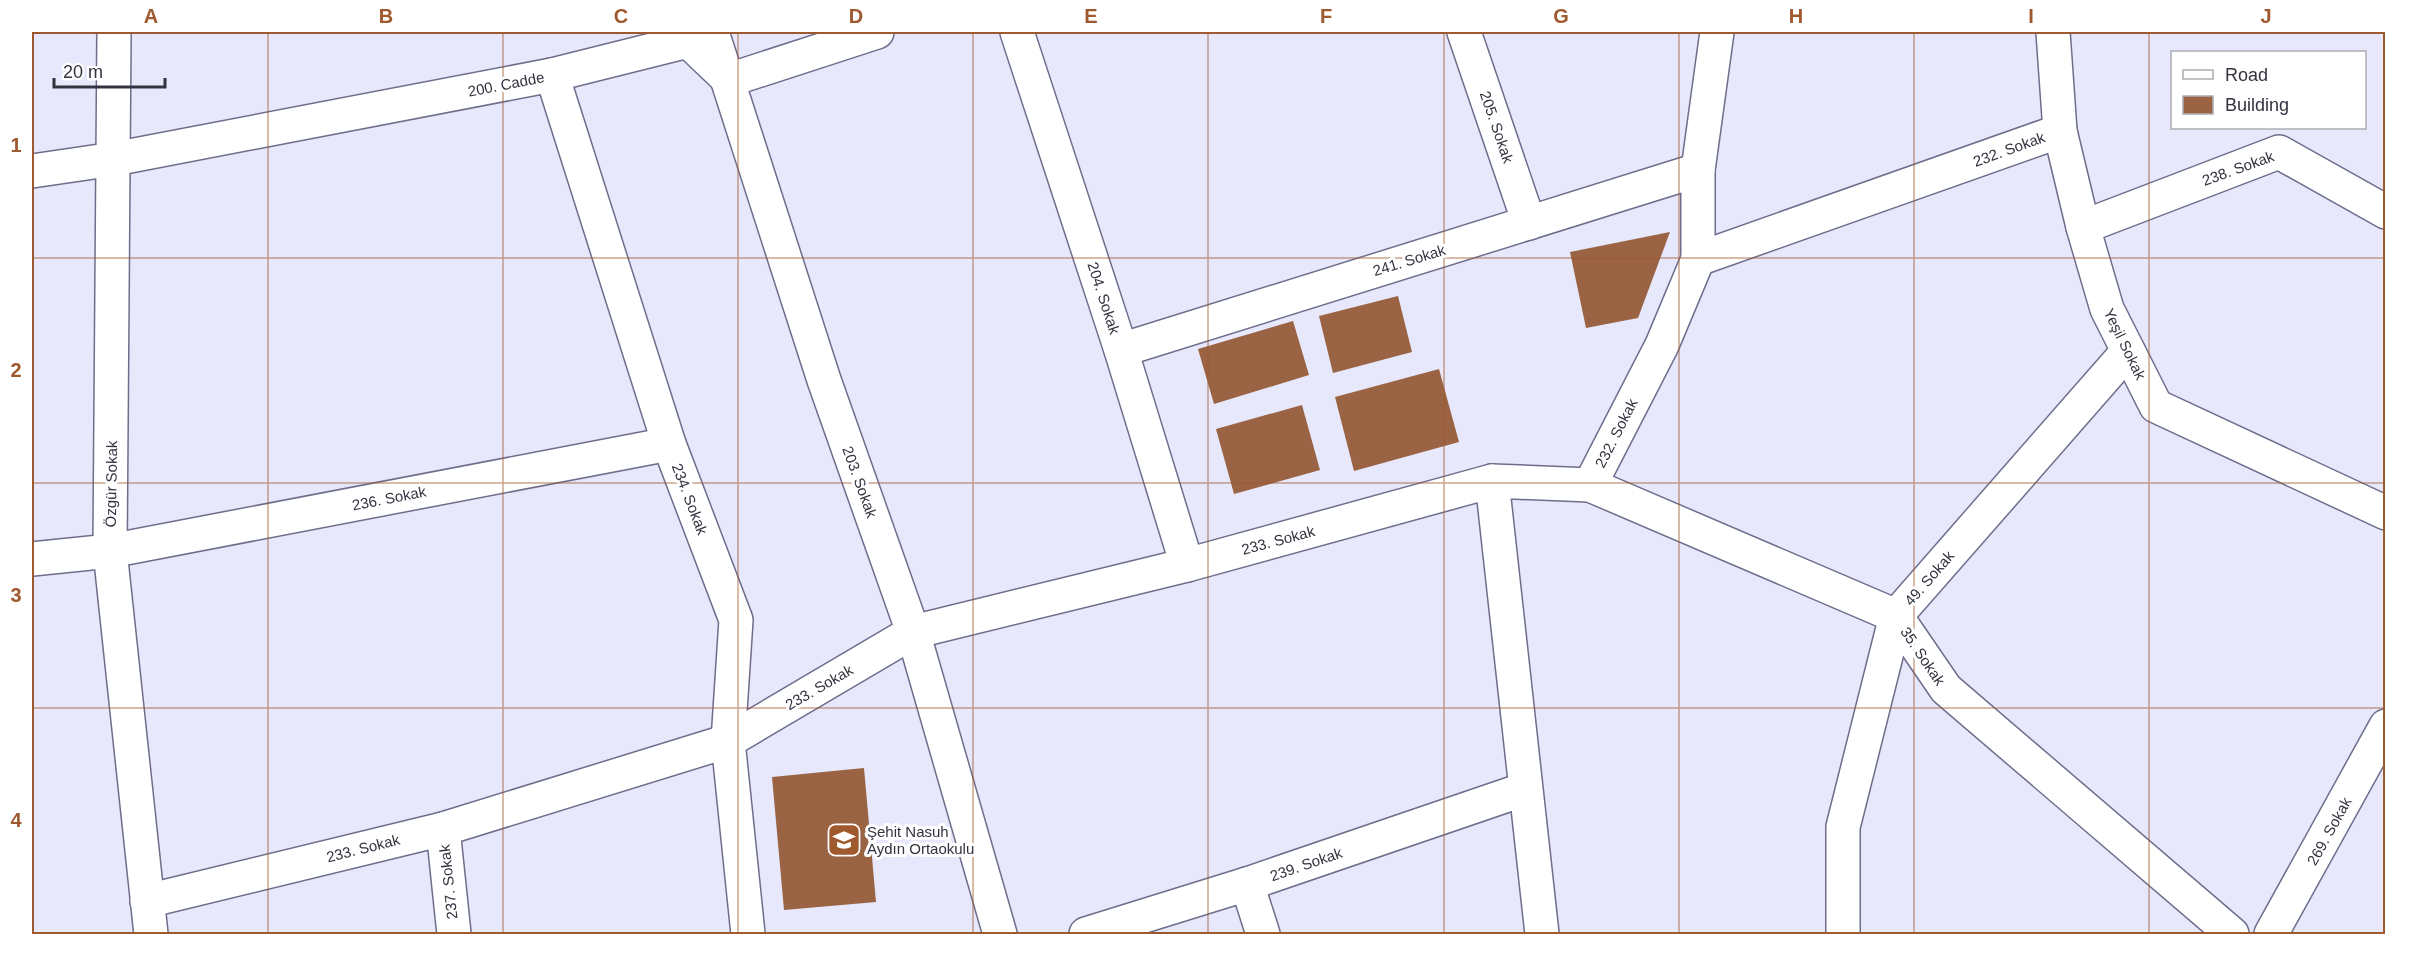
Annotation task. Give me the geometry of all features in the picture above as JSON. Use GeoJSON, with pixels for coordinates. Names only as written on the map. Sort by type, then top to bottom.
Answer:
{"type":"FeatureCollection","features":[{"type":"Feature","properties":{"kind":"street","name":"Özgür Sokak"},"geometry":{"type":"LineString","coordinates":[[114,32],[110,551],[151,934]]}},
{"type":"Feature","properties":{"kind":"street","name":"203. Sokak"},"geometry":{"type":"LineString","coordinates":[[712,32],[824,380],[913,632],[1000,934]]}},
{"type":"Feature","properties":{"kind":"street"},"geometry":{"type":"LineString","coordinates":[[729,80],[877,32]]}},
{"type":"Feature","properties":{"kind":"street","name":"204. Sokak"},"geometry":{"type":"LineString","coordinates":[[1017,32],[1121,350],[1187,565]]}},
{"type":"Feature","properties":{"kind":"street","name":"205. Sokak"},"geometry":{"type":"LineString","coordinates":[[1464,32],[1529,223]]}},
{"type":"Feature","properties":{"kind":"street"},"geometry":{"type":"LineString","coordinates":[[1698,259],[1698,170],[1716,32]]}},
{"type":"Feature","properties":{"kind":"street","name":"Yeşil Sokak"},"geometry":{"type":"LineString","coordinates":[[2053,32],[2060,131],[2083,226],[2107,309],[2156,406],[2385,513]]}},
{"type":"Feature","properties":{"kind":"street","name":"200. Cadde"},"geometry":{"type":"LineString","coordinates":[[32,171],[114,159],[552,75],[688,41],[729,80]]}},
{"type":"Feature","properties":{"kind":"street","name":"234. Sokak"},"geometry":{"type":"LineString","coordinates":[[552,75],[669,444],[736,620],[728,741],[748,934]]}},
{"type":"Feature","properties":{"kind":"street","name":"232. Sokak"},"geometry":{"type":"LineString","coordinates":[[1492,481],[1590,485],[1662,345],[1698,259],[2060,131]]}},
{"type":"Feature","properties":{"kind":"street","name":"238. Sokak"},"geometry":{"type":"LineString","coordinates":[[2083,226],[2279,152],[2385,212]]}},
{"type":"Feature","properties":{"kind":"street","name":"241. Sokak"},"geometry":{"type":"LineString","coordinates":[[1121,350],[1698,170]]}},
{"type":"Feature","properties":{"kind":"street","name":"49. Sokak"},"geometry":{"type":"LineString","coordinates":[[1843,934],[1844,827],[1896,616],[2128,351]]}},
{"type":"Feature","properties":{"kind":"street","name":"236. Sokak"},"geometry":{"type":"LineString","coordinates":[[32,559],[110,551],[669,444]]}},
{"type":"Feature","properties":{"kind":"street"},"geometry":{"type":"LineString","coordinates":[[1492,481],[1542,934]]}},
{"type":"Feature","properties":{"kind":"street","name":"233. Sokak"},"geometry":{"type":"LineString","coordinates":[[147,900],[443,829],[728,741],[913,632],[1187,565],[1492,481]]}},
{"type":"Feature","properties":{"kind":"street","name":"35. Sokak"},"geometry":{"type":"LineString","coordinates":[[1590,485],[1896,616],[1946,689],[2232,934]]}},
{"type":"Feature","properties":{"kind":"street","name":"269. Sokak"},"geometry":{"type":"LineString","coordinates":[[2271,934],[2382,745]]}},
{"type":"Feature","properties":{"kind":"street","name":"239. Sokak"},"geometry":{"type":"LineString","coordinates":[[1086,934],[1247,884],[1525,789]]}},
{"type":"Feature","properties":{"kind":"street","name":"237. Sokak"},"geometry":{"type":"LineString","coordinates":[[443,829],[454,934]]}},
{"type":"Feature","properties":{"kind":"street"},"geometry":{"type":"LineString","coordinates":[[1247,884],[1263,934]]}},
{"type":"Feature","properties":{"kind":"building"},"geometry":{"type":"Polygon","coordinates":[[[1670,232],[1638,318],[1586,328],[1570,252],[1670,232]]]}},
{"type":"Feature","properties":{"kind":"building"},"geometry":{"type":"Polygon","coordinates":[[[1398,296],[1412,352],[1333,373],[1319,316],[1398,296]]]}},
{"type":"Feature","properties":{"kind":"building"},"geometry":{"type":"Polygon","coordinates":[[[1293,321],[1309,375],[1214,404],[1198,349],[1293,321]]]}},
{"type":"Feature","properties":{"kind":"building"},"geometry":{"type":"Polygon","coordinates":[[[1439,369],[1459,442],[1354,471],[1335,397],[1439,369]]]}},
{"type":"Feature","properties":{"kind":"building"},"geometry":{"type":"Polygon","coordinates":[[[1302,405],[1320,470],[1234,494],[1216,429],[1302,405]]]}},
{"type":"Feature","properties":{"kind":"building"},"geometry":{"type":"Polygon","coordinates":[[[864,768],[876,902],[784,910],[772,777],[864,768]]]}},
{"type":"Feature","properties":{"kind":"place","name":"Şehit Nasuh Aydın Ortaokulu"},"geometry":{"type":"Point","coordinates":[844,840]}}]}
